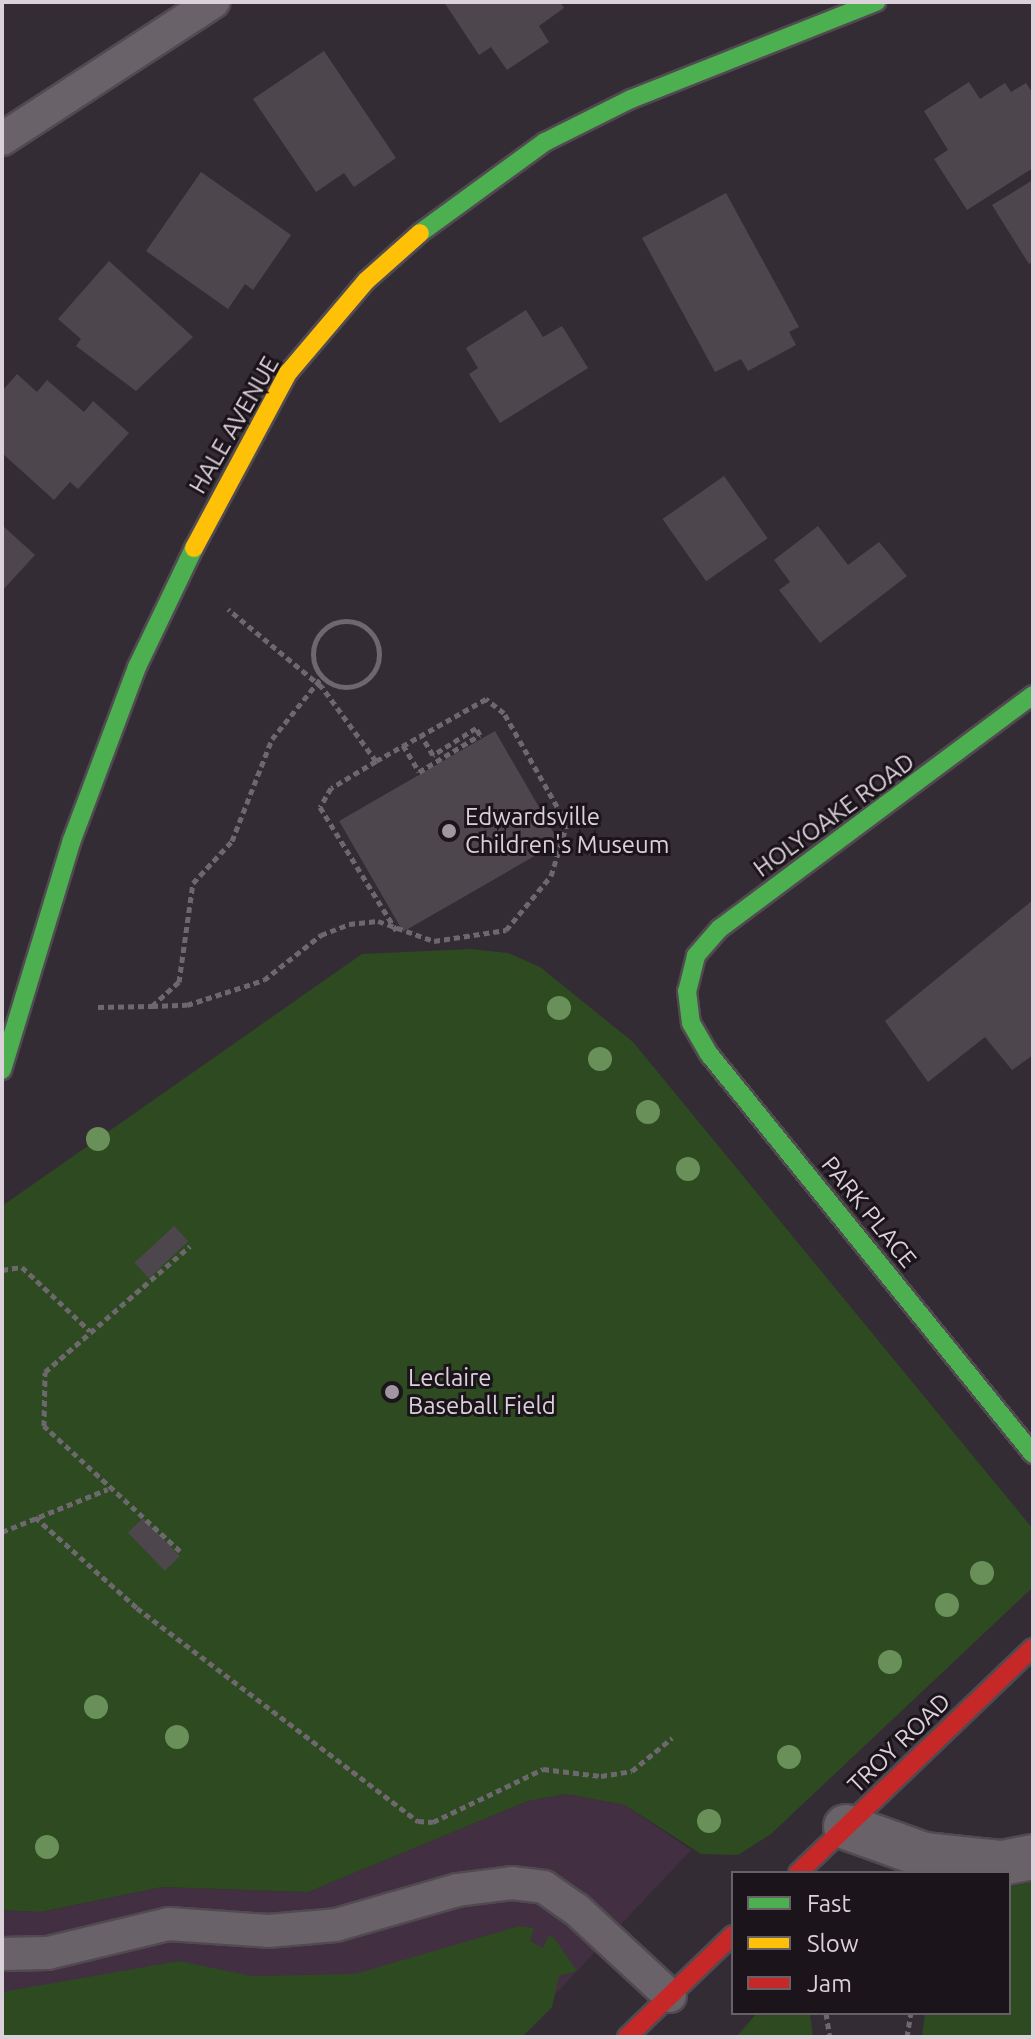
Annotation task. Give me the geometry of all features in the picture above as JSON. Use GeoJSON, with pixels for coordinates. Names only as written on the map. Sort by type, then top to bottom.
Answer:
{"type":"FeatureCollection","features":[{"type":"Feature","properties":{"kind":"street","name":"HALE AVENUE"},"geometry":{"type":"LineString","coordinates":[[2,1070],[72,840],[137,667],[216,501],[288,373],[366,281],[451,205],[545,142],[631,99],[876,2]]}},
{"type":"Feature","properties":{"kind":"street","name":"HOLYOAKE ROAD"},"geometry":{"type":"LineString","coordinates":[[687,991],[696,956],[720,928],[1033,695]]}},
{"type":"Feature","properties":{"kind":"street","name":"PARK PLACE"},"geometry":{"type":"LineString","coordinates":[[687,991],[691,1023],[709,1054],[1033,1454]]}},
{"type":"Feature","properties":{"kind":"street","name":"TROY ROAD"},"geometry":{"type":"LineString","coordinates":[[800,1871],[1033,1648]]}},
{"type":"Feature","properties":{"kind":"street"},"geometry":{"type":"LineString","coordinates":[[846,1827],[924,1855],[1002,1863],[1033,1857]]}},
{"type":"Feature","properties":{"kind":"street"},"geometry":{"type":"LineString","coordinates":[[627,2037],[731,1937]]}},
{"type":"Feature","properties":{"kind":"lane"},"geometry":{"type":"LineString","coordinates":[[2,139],[213,2]]}},
{"type":"Feature","properties":{"kind":"lane"},"geometry":{"type":"LineString","coordinates":[[2,1954],[48,1953],[169,1924],[268,1931],[336,1925],[457,1890],[544,1887],[670,1996]]}},
{"type":"Feature","properties":{"kind":"path"},"geometry":{"type":"LineString","coordinates":[[228,609],[317,683],[376,761]]}},
{"type":"Feature","properties":{"kind":"path"},"geometry":{"type":"LineString","coordinates":[[346,621],[367,628],[379,657],[370,676],[341,686],[322,677],[314,646],[325,628],[346,621]]}},
{"type":"Feature","properties":{"kind":"path"},"geometry":{"type":"LineString","coordinates":[[152,1006],[179,982],[193,883],[232,841],[272,739],[322,677]]}},
{"type":"Feature","properties":{"kind":"path"},"geometry":{"type":"LineString","coordinates":[[98,1007],[187,1005],[264,980],[321,935],[349,924],[378,921],[396,930],[460,941],[506,930],[551,876],[567,824],[504,713],[486,699],[331,788],[320,807],[396,930]]}},
{"type":"Feature","properties":{"kind":"path"},"geometry":{"type":"LineString","coordinates":[[403,745],[419,773],[480,735],[476,728],[433,755],[421,735]]}},
{"type":"Feature","properties":{"kind":"path"},"geometry":{"type":"LineString","coordinates":[[180,1551],[108,1489],[44,1426],[45,1372],[190,1246]]}},
{"type":"Feature","properties":{"kind":"path"},"geometry":{"type":"LineString","coordinates":[[2,1270],[22,1267],[90,1331]]}},
{"type":"Feature","properties":{"kind":"path"},"geometry":{"type":"LineString","coordinates":[[2,1532],[108,1489]]}},
{"type":"Feature","properties":{"kind":"path"},"geometry":{"type":"LineString","coordinates":[[35,1517],[137,1608],[418,1821],[433,1822],[543,1769],[601,1776],[632,1771],[672,1738]]}},
{"type":"Feature","properties":{"kind":"path"},"geometry":{"type":"LineString","coordinates":[[826,2015],[830,2037]]}},
{"type":"Feature","properties":{"kind":"path"},"geometry":{"type":"LineString","coordinates":[[907,2037],[911,2015]]}},
{"type":"Feature","properties":{"kind":"shaded area"},"geometry":{"type":"Polygon","coordinates":[[[566,1794],[625,1805],[691,1850],[546,2004],[2,2037],[2,1910],[40,1912],[162,1887],[308,1892],[528,1801],[566,1794]]]}},
{"type":"Feature","properties":{"kind":"green space"},"geometry":{"type":"Polygon","coordinates":[[[470,949],[508,953],[540,967],[633,1042],[1033,1529],[1033,1587],[771,1834],[738,1855],[701,1854],[625,1805],[566,1794],[528,1801],[308,1892],[162,1887],[40,1912],[2,1910],[2,1206],[362,954],[470,949]]]}},
{"type":"Feature","properties":{"kind":"green space"},"geometry":{"type":"Polygon","coordinates":[[[1033,1882],[1033,2037],[922,2037],[925,2015],[1011,2015],[1011,1887],[1033,1882]]]}},
{"type":"Feature","properties":{"kind":"green space"},"geometry":{"type":"Polygon","coordinates":[[[519,1926],[534,1928],[530,1941],[543,1948],[549,1935],[555,1939],[577,1971],[559,1976],[552,2007],[522,2037],[2,2037],[2,1992],[179,1961],[252,1976],[355,1974],[519,1926]]]}},
{"type":"Feature","properties":{"kind":"green space"},"geometry":{"type":"Polygon","coordinates":[[[755,2015],[810,2015],[813,2037],[736,2037],[755,2015]]]}},
{"type":"Feature","properties":{"kind":"building"},"geometry":{"type":"Polygon","coordinates":[[[444,2],[560,2],[564,8],[539,26],[549,42],[507,70],[491,47],[479,55],[444,2]]]}},
{"type":"Feature","properties":{"kind":"building"},"geometry":{"type":"Polygon","coordinates":[[[324,51],[396,158],[354,187],[344,173],[316,192],[253,99],[324,51]]]}},
{"type":"Feature","properties":{"kind":"building"},"geometry":{"type":"Polygon","coordinates":[[[969,82],[980,99],[1005,83],[1011,92],[1026,83],[1033,94],[1033,168],[967,210],[934,159],[948,150],[924,111],[969,82]]]}},
{"type":"Feature","properties":{"kind":"building"},"geometry":{"type":"Polygon","coordinates":[[[201,172],[291,235],[253,290],[245,284],[228,309],[146,251],[201,172]]]}},
{"type":"Feature","properties":{"kind":"building"},"geometry":{"type":"Polygon","coordinates":[[[1033,180],[1033,261],[1029,264],[992,205],[1033,180]]]}},
{"type":"Feature","properties":{"kind":"building"},"geometry":{"type":"Polygon","coordinates":[[[726,193],[799,327],[789,332],[796,345],[748,371],[741,359],[715,372],[642,238],[726,193]]]}},
{"type":"Feature","properties":{"kind":"building"},"geometry":{"type":"Polygon","coordinates":[[[109,261],[193,337],[136,391],[76,346],[81,339],[58,319],[109,261]]]}},
{"type":"Feature","properties":{"kind":"building"},"geometry":{"type":"Polygon","coordinates":[[[526,310],[543,337],[562,326],[588,368],[500,423],[469,374],[478,368],[466,348],[526,310]]]}},
{"type":"Feature","properties":{"kind":"building"},"geometry":{"type":"Polygon","coordinates":[[[17,374],[37,392],[47,380],[84,412],[93,401],[129,433],[78,489],[70,482],[54,500],[2,453],[2,391],[17,374]]]}},
{"type":"Feature","properties":{"kind":"building"},"geometry":{"type":"Polygon","coordinates":[[[724,476],[768,538],[706,581],[663,519],[724,476]]]}},
{"type":"Feature","properties":{"kind":"building"},"geometry":{"type":"Polygon","coordinates":[[[2,525],[35,555],[2,591],[2,525]]]}},
{"type":"Feature","properties":{"kind":"building"},"geometry":{"type":"Polygon","coordinates":[[[818,526],[848,565],[879,542],[907,576],[820,643],[779,590],[790,582],[774,560],[818,526]]]}},
{"type":"Feature","properties":{"kind":"building","name":"Edwardsville Children's Museum"},"geometry":{"type":"Polygon","coordinates":[[[495,731],[559,842],[403,932],[339,821],[495,731]]]}},
{"type":"Feature","properties":{"kind":"building"},"geometry":{"type":"Polygon","coordinates":[[[1033,900],[1033,1055],[1012,1070],[985,1037],[928,1082],[885,1021],[1033,900]]]}},
{"type":"Feature","properties":{"kind":"building"},"geometry":{"type":"Polygon","coordinates":[[[174,1226],[188,1241],[149,1278],[135,1263],[174,1226]]]}},
{"type":"Feature","properties":{"kind":"building"},"geometry":{"type":"Polygon","coordinates":[[[143,1518],[180,1556],[165,1571],[128,1533],[143,1518]]]}},
{"type":"Feature","properties":{"kind":"traffic: fast"},"geometry":{"type":"LineString","coordinates":[[420,233],[545,142],[631,99],[876,2]]}},
{"type":"Feature","properties":{"kind":"traffic: fast"},"geometry":{"type":"LineString","coordinates":[[2,1070],[72,840],[137,667],[194,548]]}},
{"type":"Feature","properties":{"kind":"traffic: fast"},"geometry":{"type":"LineString","coordinates":[[1033,695],[720,928],[696,956],[687,991],[691,1023],[709,1054],[1033,1454]]}},
{"type":"Feature","properties":{"kind":"traffic: slow"},"geometry":{"type":"LineString","coordinates":[[194,548],[288,373],[366,281],[420,233]]}},
{"type":"Feature","properties":{"kind":"traffic: jam"},"geometry":{"type":"LineString","coordinates":[[800,1871],[1033,1648]]}},
{"type":"Feature","properties":{"kind":"traffic: jam"},"geometry":{"type":"LineString","coordinates":[[627,2037],[731,1937]]}},
{"type":"Feature","properties":{"kind":"place","name":"Edwardsville Children's Museum"},"geometry":{"type":"Point","coordinates":[449,831]}},
{"type":"Feature","properties":{"kind":"place","name":"Leclaire Baseball Field"},"geometry":{"type":"Point","coordinates":[392,1392]}}]}
